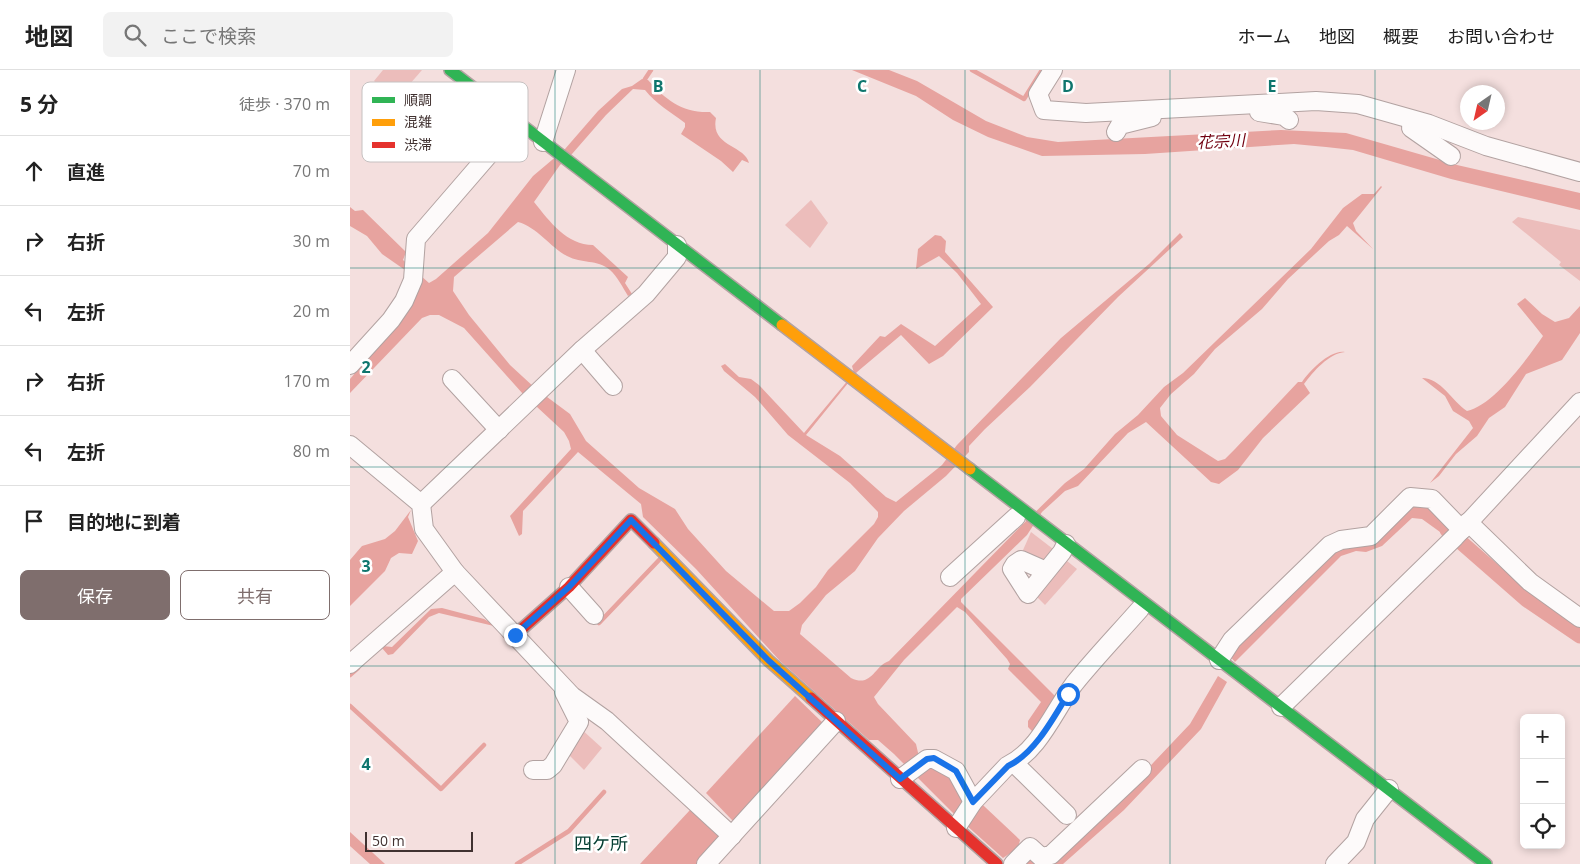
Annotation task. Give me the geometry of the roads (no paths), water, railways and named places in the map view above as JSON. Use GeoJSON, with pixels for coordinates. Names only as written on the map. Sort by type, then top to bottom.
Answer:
{"type":"FeatureCollection","features":[{"type":"Feature","properties":{"kind":"street"},"geometry":{"type":"LineString","coordinates":[[450,70],[465,82]]}},
{"type":"Feature","properties":{"kind":"street"},"geometry":{"type":"LineString","coordinates":[[543,142],[566,70]]}},
{"type":"Feature","properties":{"kind":"street"},"geometry":{"type":"LineString","coordinates":[[1052,70],[1038,94],[1044,110],[1086,113],[1316,102],[1358,104],[1429,124],[1486,146],[1580,172]]}},
{"type":"Feature","properties":{"kind":"street"},"geometry":{"type":"LineString","coordinates":[[1238,105],[1250,110],[1284,116],[1289,120]]}},
{"type":"Feature","properties":{"kind":"street"},"geometry":{"type":"LineString","coordinates":[[1116,132],[1120,125],[1154,116],[1158,109]]}},
{"type":"Feature","properties":{"kind":"street"},"geometry":{"type":"LineString","coordinates":[[1411,128],[1451,156]]}},
{"type":"Feature","properties":{"kind":"street"},"geometry":{"type":"LineString","coordinates":[[528,130],[1486,864]]}},
{"type":"Feature","properties":{"kind":"street"},"geometry":{"type":"LineString","coordinates":[[350,365],[391,320],[404,301],[413,280],[416,239],[482,162]]}},
{"type":"Feature","properties":{"kind":"street"},"geometry":{"type":"LineString","coordinates":[[421,504],[582,350],[646,294],[676,257],[677,244]]}},
{"type":"Feature","properties":{"kind":"street"},"geometry":{"type":"LineString","coordinates":[[582,350],[613,386]]}},
{"type":"Feature","properties":{"kind":"street"},"geometry":{"type":"LineString","coordinates":[[452,379],[499,430]]}},
{"type":"Feature","properties":{"kind":"street"},"geometry":{"type":"LineString","coordinates":[[1281,707],[1465,526],[1580,402]]}},
{"type":"Feature","properties":{"kind":"street"},"geometry":{"type":"LineString","coordinates":[[350,446],[421,504],[424,529],[455,572],[572,696],[607,721],[732,836]]}},
{"type":"Feature","properties":{"kind":"street"},"geometry":{"type":"LineString","coordinates":[[1219,660],[1232,640],[1330,545],[1341,540],[1371,536],[1410,497],[1432,499],[1530,582],[1580,618]]}},
{"type":"Feature","properties":{"kind":"street"},"geometry":{"type":"LineString","coordinates":[[950,577],[1016,517]]}},
{"type":"Feature","properties":{"kind":"street"},"geometry":{"type":"LineString","coordinates":[[515,635],[569,587],[631,520],[768,660],[997,864]]}},
{"type":"Feature","properties":{"kind":"street"},"geometry":{"type":"LineString","coordinates":[[1046,571],[1066,544]]}},
{"type":"Feature","properties":{"kind":"street"},"geometry":{"type":"LineString","coordinates":[[350,664],[455,572]]}},
{"type":"Feature","properties":{"kind":"street"},"geometry":{"type":"LineString","coordinates":[[569,587],[594,615]]}},
{"type":"Feature","properties":{"kind":"street"},"geometry":{"type":"LineString","coordinates":[[956,828],[973,802],[1008,766],[1014,763],[1032,746],[1073,685],[1140,610]]}},
{"type":"Feature","properties":{"kind":"street"},"geometry":{"type":"LineString","coordinates":[[533,770],[547,770],[553,765],[579,722],[560,683]]}},
{"type":"Feature","properties":{"kind":"street"},"geometry":{"type":"LineString","coordinates":[[706,864],[836,721]]}},
{"type":"Feature","properties":{"kind":"street"},"geometry":{"type":"LineString","coordinates":[[900,779],[927,759],[934,758],[956,771],[973,802]]}},
{"type":"Feature","properties":{"kind":"street"},"geometry":{"type":"LineString","coordinates":[[1014,763],[1067,815]]}},
{"type":"Feature","properties":{"kind":"street"},"geometry":{"type":"LineString","coordinates":[[1014,864],[1030,847],[1041,857],[1051,855],[1142,769]]}},
{"type":"Feature","properties":{"kind":"street"},"geometry":{"type":"LineString","coordinates":[[1335,864],[1356,842],[1365,820],[1388,789]]}},
{"type":"Feature","properties":{"kind":"water","name":"花宗川"},"geometry":{"type":"Polygon","coordinates":[[[852,70],[889,70],[917,81],[986,121],[1027,137],[1058,142],[1281,130],[1346,133],[1457,165],[1580,193],[1580,210],[1451,179],[1353,150],[1326,147],[1294,144],[1145,154],[1042,156],[988,137],[953,120],[916,96],[852,70]]]}},
{"type":"Feature","properties":{"kind":"water"},"geometry":{"type":"Polygon","coordinates":[[[642,79],[648,80],[661,94],[683,108],[710,112],[716,118],[718,135],[741,152],[749,163],[742,160],[733,172],[721,161],[681,134],[685,123],[659,104],[645,90],[633,89],[560,165],[534,202],[546,217],[567,237],[584,244],[593,245],[628,277],[625,283],[632,294],[628,296],[610,270],[600,264],[567,256],[531,228],[518,222],[454,277],[453,291],[469,315],[510,365],[535,388],[570,414],[586,441],[639,488],[675,509],[688,529],[726,571],[774,611],[789,611],[800,603],[816,587],[828,570],[874,524],[878,517],[878,512],[850,483],[788,435],[755,397],[724,371],[721,366],[725,364],[739,377],[751,379],[759,385],[804,433],[854,373],[852,366],[880,336],[885,337],[901,324],[935,346],[981,304],[957,273],[939,256],[916,269],[918,249],[935,235],[941,236],[946,241],[945,252],[993,307],[943,356],[929,364],[901,335],[857,372],[806,435],[840,456],[886,497],[896,502],[942,465],[957,445],[1061,338],[1149,264],[1180,233],[1183,237],[1118,297],[1030,387],[985,429],[969,446],[969,452],[946,476],[904,511],[878,538],[855,571],[826,595],[802,625],[800,634],[851,678],[858,680],[868,678],[889,661],[1019,528],[1065,483],[1084,469],[1115,434],[1138,415],[1164,387],[1183,373],[1311,249],[1343,208],[1362,194],[1374,194],[1382,187],[1353,223],[1356,231],[1373,249],[1347,226],[1288,279],[1262,309],[1215,349],[1194,374],[1171,394],[1160,408],[1161,416],[1177,435],[1218,461],[1225,459],[1298,382],[1302,382],[1327,357],[1339,352],[1345,352],[1327,359],[1312,374],[1304,384],[1310,393],[1263,438],[1238,470],[1219,484],[1211,482],[1146,422],[1128,433],[1078,486],[1065,491],[1042,512],[1027,535],[961,599],[961,602],[1055,696],[1056,700],[1033,732],[1028,727],[1028,721],[1041,702],[1008,669],[1010,664],[1007,659],[965,612],[957,607],[904,660],[874,697],[878,704],[916,744],[919,757],[936,761],[1020,840],[1016,856],[1012,852],[1003,858],[956,816],[894,754],[878,740],[869,740],[780,661],[696,569],[643,517],[641,504],[578,452],[523,511],[522,534],[519,536],[510,516],[571,449],[569,441],[564,432],[523,394],[464,328],[439,315],[430,315],[422,318],[350,393],[350,379],[409,310],[418,289],[405,270],[382,254],[367,236],[350,226],[350,207],[355,211],[363,210],[406,252],[403,260],[429,283],[488,233],[533,176],[565,149],[598,111],[622,89],[632,86],[642,79]]]}},
{"type":"Feature","properties":{"kind":"water"},"geometry":{"type":"Polygon","coordinates":[[[1525,298],[1542,314],[1555,322],[1569,318],[1580,306],[1580,333],[1562,360],[1526,374],[1505,407],[1489,418],[1477,436],[1456,454],[1439,476],[1430,483],[1473,428],[1469,421],[1453,411],[1445,396],[1422,378],[1429,379],[1441,386],[1467,411],[1488,400],[1509,380],[1543,336],[1517,304],[1525,298]]]}},
{"type":"Feature","properties":{"kind":"water"},"geometry":{"type":"Polygon","coordinates":[[[1412,501],[1428,503],[1453,531],[1447,537],[1422,519],[1412,518],[1382,546],[1366,552],[1356,551],[1341,556],[1235,662],[1228,654],[1334,547],[1412,501]]]}},
{"type":"Feature","properties":{"kind":"water"},"geometry":{"type":"Polygon","coordinates":[[[411,510],[408,517],[418,541],[412,554],[399,553],[391,558],[385,571],[350,606],[350,560],[362,546],[385,539],[395,531],[411,510]]]}},
{"type":"Feature","properties":{"kind":"water"},"geometry":{"type":"Polygon","coordinates":[[[442,608],[484,619],[498,627],[439,613],[429,617],[393,654],[388,655],[382,648],[383,646],[392,647],[431,609],[442,608]]]}},
{"type":"Feature","properties":{"kind":"water"},"geometry":{"type":"Polygon","coordinates":[[[1218,676],[1227,682],[1201,729],[1124,810],[1063,864],[1019,864],[1024,857],[1040,861],[1136,781],[1190,724],[1218,676]]]}},
{"type":"Feature","properties":{"kind":"water"},"geometry":{"type":"Polygon","coordinates":[[[795,696],[824,724],[735,820],[732,820],[706,793],[795,696]]]}},
{"type":"Feature","properties":{"kind":"water"},"geometry":{"type":"Polygon","coordinates":[[[690,810],[719,837],[718,841],[697,864],[640,864],[690,810]]]}},
{"type":"Feature","properties":{"kind":"water"},"geometry":{"type":"Polygon","coordinates":[[[350,832],[385,864],[370,864],[350,846],[350,832]]]}},
{"type":"Feature","properties":{"kind":"waterway"},"geometry":{"type":"LineString","coordinates":[[645,79],[651,70]]}},
{"type":"Feature","properties":{"kind":"waterway"},"geometry":{"type":"LineString","coordinates":[[972,70],[1024,99],[1042,70]]}},
{"type":"Feature","properties":{"kind":"waterway"},"geometry":{"type":"LineString","coordinates":[[1447,530],[1527,600],[1580,636]]}},
{"type":"Feature","properties":{"kind":"waterway"},"geometry":{"type":"LineString","coordinates":[[599,623],[660,559]]}},
{"type":"Feature","properties":{"kind":"waterway"},"geometry":{"type":"LineString","coordinates":[[350,675],[358,668]]}},
{"type":"Feature","properties":{"kind":"waterway"},"geometry":{"type":"LineString","coordinates":[[350,706],[441,789],[484,745]]}},
{"type":"Feature","properties":{"kind":"waterway"},"geometry":{"type":"LineString","coordinates":[[517,864],[569,831],[604,792]]}},
{"type":"Feature","properties":{"kind":"district","name":"四ケ所"},"geometry":{"type":"Point","coordinates":[601,843]}}]}
